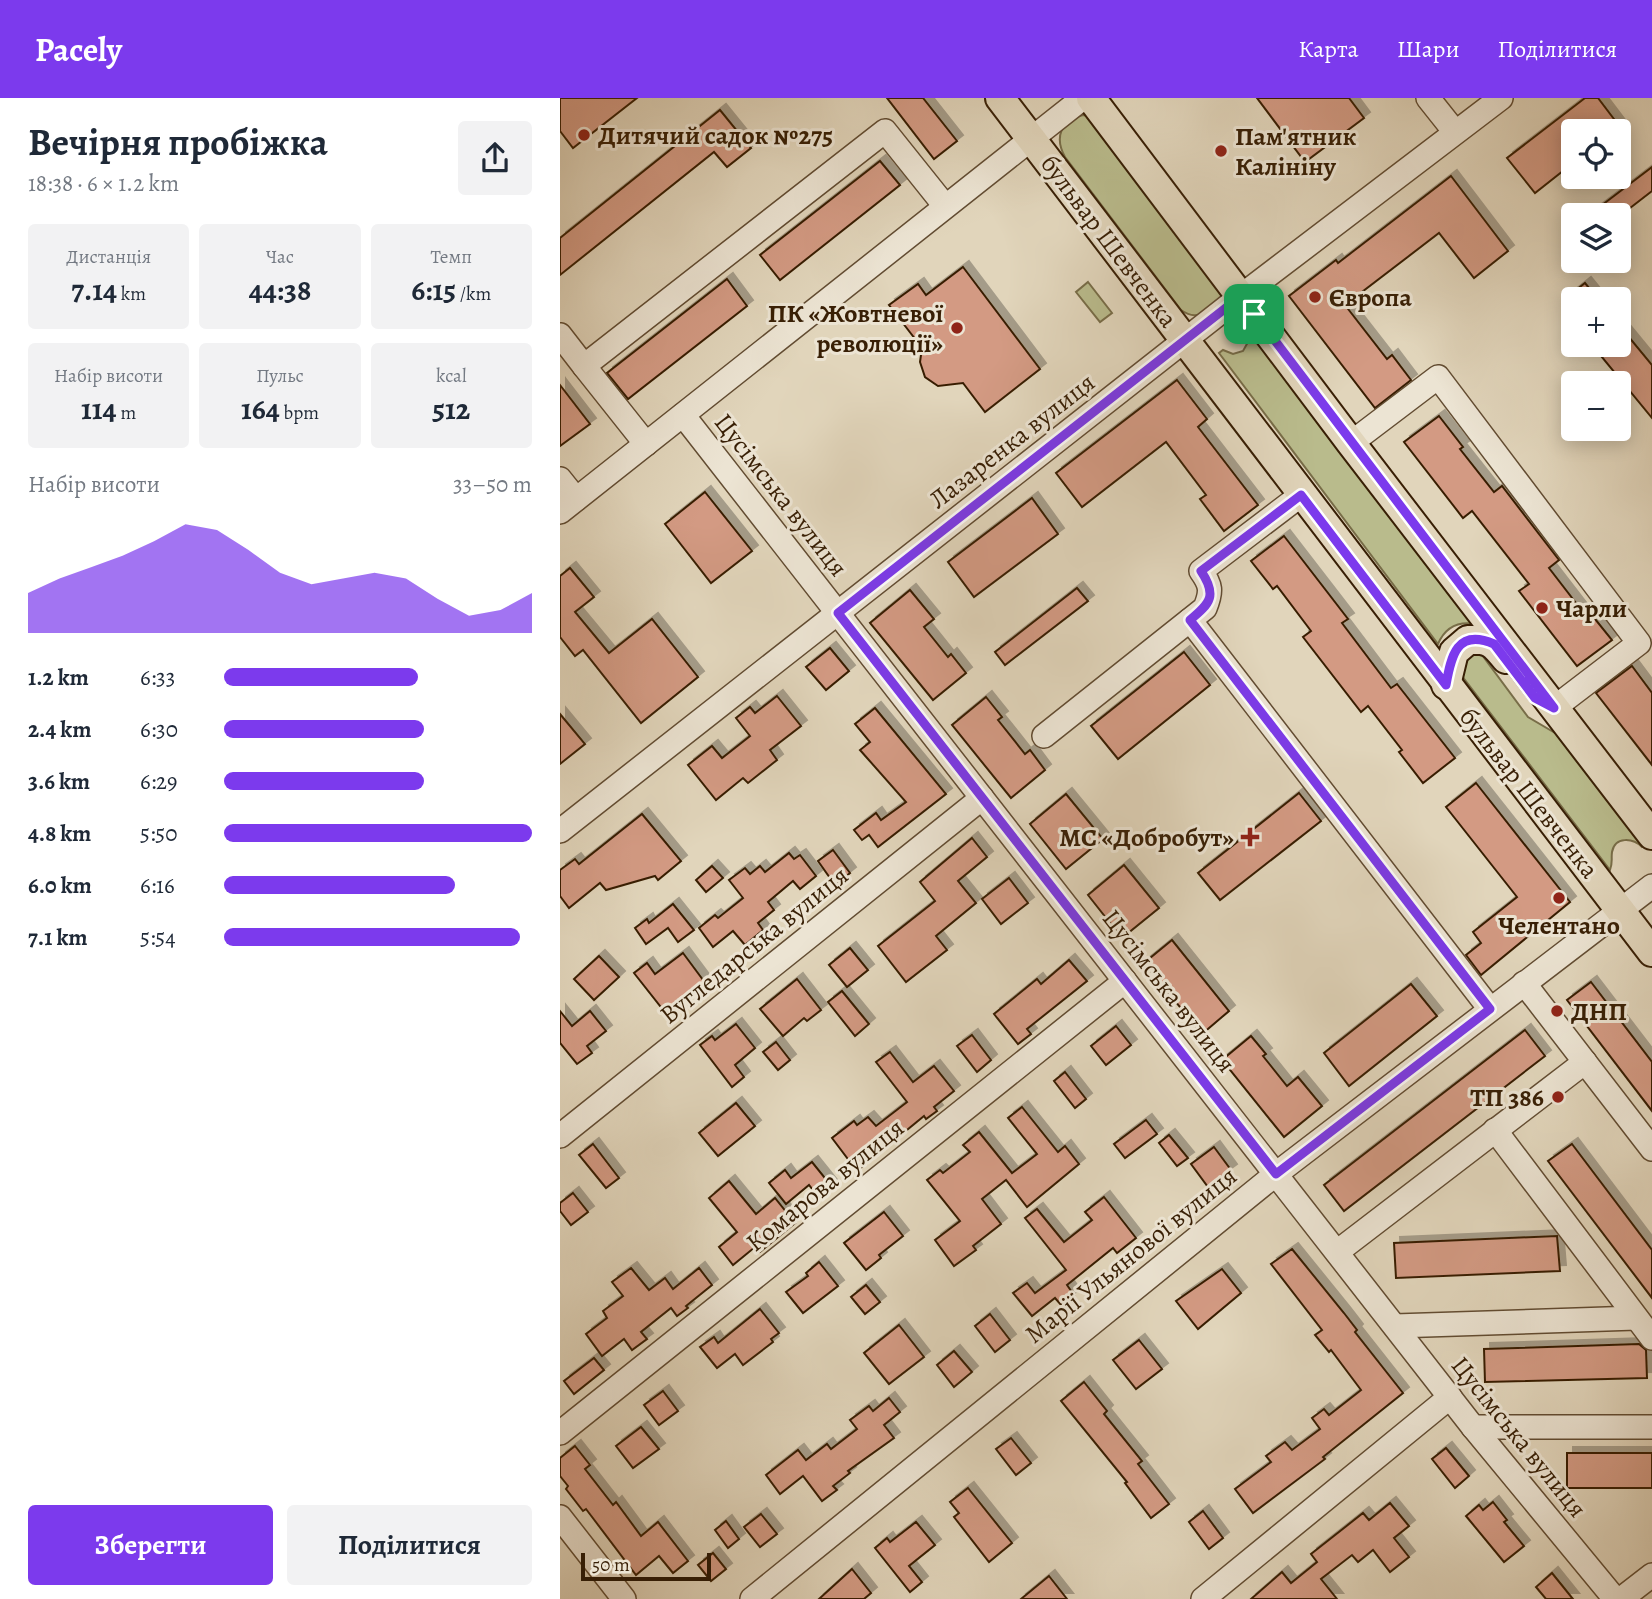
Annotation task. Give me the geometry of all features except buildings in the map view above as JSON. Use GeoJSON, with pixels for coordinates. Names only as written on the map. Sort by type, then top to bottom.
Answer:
{"type":"FeatureCollection","features":[{"type":"Feature","properties":{"kind":"main road","name":"бульвар Шевченка"},"geometry":{"type":"LineString","coordinates":[[1000,98],[1652,952]]}},
{"type":"Feature","properties":{"kind":"main road"},"geometry":{"type":"LineString","coordinates":[[1091,98],[1652,835]]}},
{"type":"Feature","properties":{"kind":"main road"},"geometry":{"type":"LineString","coordinates":[[1446,685],[1450,661],[1459,645],[1468,640],[1486,640],[1494,644],[1535,698],[1554,708]]}},
{"type":"Feature","properties":{"kind":"street"},"geometry":{"type":"LineString","coordinates":[[560,479],[568,505],[1083,98]]}},
{"type":"Feature","properties":{"kind":"street"},"geometry":{"type":"LineString","coordinates":[[1428,98],[1455,132]]}},
{"type":"Feature","properties":{"kind":"street","name":"Лазаренка вулиця"},"geometry":{"type":"LineString","coordinates":[[560,831],[1241,296],[1501,98]]}},
{"type":"Feature","properties":{"kind":"street"},"geometry":{"type":"LineString","coordinates":[[584,366],[886,131],[945,206]]}},
{"type":"Feature","properties":{"kind":"street"},"geometry":{"type":"LineString","coordinates":[[560,335],[646,444]]}},
{"type":"Feature","properties":{"kind":"street"},"geometry":{"type":"LineString","coordinates":[[1351,443],[1437,377],[1639,643],[1554,708]]}},
{"type":"Feature","properties":{"kind":"street","name":"Цусімська вулиця"},"geometry":{"type":"LineString","coordinates":[[683,415],[1473,1427],[1615,1599]]}},
{"type":"Feature","properties":{"kind":"street"},"geometry":{"type":"LineString","coordinates":[[1044,736],[1205,608],[1211,595],[1210,585],[1201,571],[1301,495]]}},
{"type":"Feature","properties":{"kind":"street"},"geometry":{"type":"LineString","coordinates":[[1190,620],[1490,1009]]}},
{"type":"Feature","properties":{"kind":"street","name":"Вугледарська вулиця"},"geometry":{"type":"LineString","coordinates":[[560,1136],[982,798]]}},
{"type":"Feature","properties":{"kind":"street","name":"Марії Ульянової вулиця"},"geometry":{"type":"LineString","coordinates":[[752,1599],[1276,1174],[1652,886]]}},
{"type":"Feature","properties":{"kind":"street","name":"Комарова вулиця"},"geometry":{"type":"LineString","coordinates":[[560,1433],[1125,981]]}},
{"type":"Feature","properties":{"kind":"street"},"geometry":{"type":"LineString","coordinates":[[1524,983],[1652,1149]]}},
{"type":"Feature","properties":{"kind":"street"},"geometry":{"type":"LineString","coordinates":[[1337,1252],[1585,1062]]}},
{"type":"Feature","properties":{"kind":"street"},"geometry":{"type":"LineString","coordinates":[[1495,1130],[1652,1338]]}},
{"type":"Feature","properties":{"kind":"street"},"geometry":{"type":"LineString","coordinates":[[1395,1326],[1636,1318]]}},
{"type":"Feature","properties":{"kind":"street"},"geometry":{"type":"LineString","coordinates":[[1203,1599],[1450,1397]]}},
{"type":"Feature","properties":{"kind":"street"},"geometry":{"type":"LineString","coordinates":[[1473,1427],[1652,1427]]}},
{"type":"Feature","properties":{"kind":"street"},"geometry":{"type":"LineString","coordinates":[[560,1517],[624,1599]]}},
{"type":"Feature","properties":{"kind":"street"},"geometry":{"type":"LineString","coordinates":[[1621,1599],[1652,1575]]}},
{"type":"Feature","properties":{"kind":"green space"},"geometry":{"type":"Polygon","coordinates":[[[1083,115],[1092,117],[1220,286],[1222,297],[1208,310],[1193,315],[1181,310],[1065,157],[1060,143],[1062,130],[1069,121],[1083,115]]]}},
{"type":"Feature","properties":{"kind":"green space"},"geometry":{"type":"Polygon","coordinates":[[[1088,282],[1112,313],[1100,322],[1076,292],[1088,282]]]}},
{"type":"Feature","properties":{"kind":"green space"},"geometry":{"type":"Polygon","coordinates":[[[1251,329],[1475,624],[1452,627],[1438,644],[1219,353],[1223,350],[1233,354],[1243,351],[1248,342],[1247,332],[1251,329]]]}},
{"type":"Feature","properties":{"kind":"green space"},"geometry":{"type":"Polygon","coordinates":[[[1470,653],[1482,655],[1528,717],[1567,740],[1646,844],[1642,847],[1625,840],[1617,843],[1612,852],[1610,870],[1462,676],[1460,662],[1470,653]]]}},
{"type":"Feature","properties":{"kind":"place","name":"Дитячий садок №275"},"geometry":{"type":"Point","coordinates":[584,135]}},
{"type":"Feature","properties":{"kind":"place","name":"Пам'ятник Калініну"},"geometry":{"type":"Point","coordinates":[1221,151]}},
{"type":"Feature","properties":{"kind":"place","name":"Європа"},"geometry":{"type":"Point","coordinates":[1315,297]}},
{"type":"Feature","properties":{"kind":"place","name":"ПК «Жовтневої революції»"},"geometry":{"type":"Point","coordinates":[957,328]}},
{"type":"Feature","properties":{"kind":"place","name":"Чарли"},"geometry":{"type":"Point","coordinates":[1542,608]}},
{"type":"Feature","properties":{"kind":"place","name":"МС «Добробут»"},"geometry":{"type":"Point","coordinates":[1250,837]}},
{"type":"Feature","properties":{"kind":"place","name":"Челентано"},"geometry":{"type":"Point","coordinates":[1559,898]}},
{"type":"Feature","properties":{"kind":"place","name":"ДНП"},"geometry":{"type":"Point","coordinates":[1557,1011]}},
{"type":"Feature","properties":{"kind":"place","name":"ТП 386"},"geometry":{"type":"Point","coordinates":[1558,1097]}},
{"type":"Feature","properties":{"kind":"route"},"geometry":{"type":"LineString","coordinates":[[1241,296],[1254,314],[1554,708],[1535,698],[1494,644],[1486,640],[1468,640],[1459,645],[1450,661],[1446,685],[1301,495],[1201,571],[1210,585],[1211,595],[1205,608],[1190,620],[1490,1009],[1276,1174],[838,613],[1241,296]]}}]}
